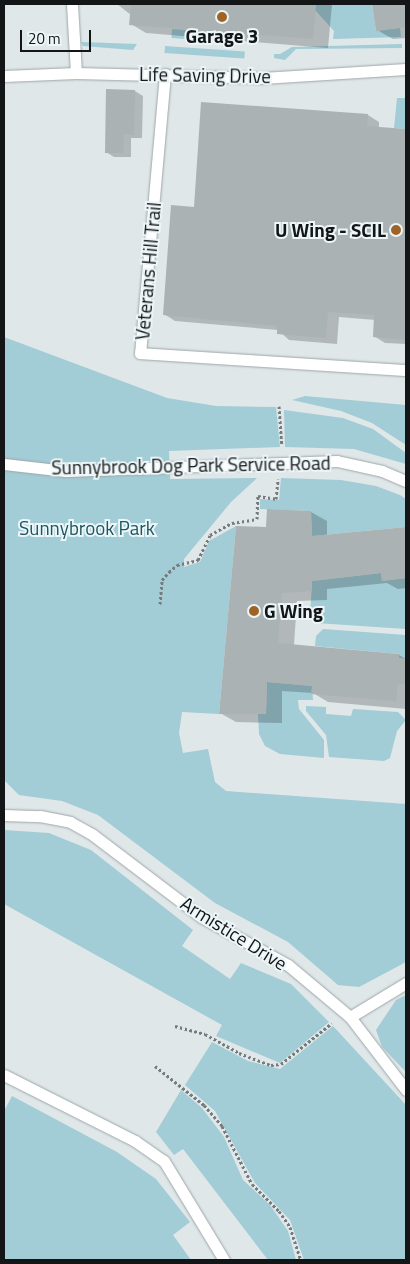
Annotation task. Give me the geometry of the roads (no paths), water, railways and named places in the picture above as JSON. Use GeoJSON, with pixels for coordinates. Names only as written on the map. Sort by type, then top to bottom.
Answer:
{"type":"FeatureCollection","features":[{"type":"Feature","properties":{"kind":"lane"},"geometry":{"type":"LineString","coordinates":[[72,4],[76,73]]}},
{"type":"Feature","properties":{"kind":"lane","name":"Life Saving Drive"},"geometry":{"type":"LineString","coordinates":[[4,76],[76,73],[262,78],[406,69]]}},
{"type":"Feature","properties":{"kind":"lane","name":"Veterans Hill Trail"},"geometry":{"type":"LineString","coordinates":[[165,74],[140,353],[406,370]]}},
{"type":"Feature","properties":{"kind":"lane","name":"Sunnybrook Dog Park Service Road"},"geometry":{"type":"LineString","coordinates":[[4,464],[66,471],[338,461],[382,471],[406,481]]}},
{"type":"Feature","properties":{"kind":"lane","name":"Armistice Drive"},"geometry":{"type":"LineString","coordinates":[[4,815],[40,816],[70,822],[93,835],[201,916],[288,965],[350,1017],[406,1090]]}},
{"type":"Feature","properties":{"kind":"lane"},"geometry":{"type":"LineString","coordinates":[[350,1017],[406,983]]}},
{"type":"Feature","properties":{"kind":"lane"},"geometry":{"type":"LineString","coordinates":[[4,1075],[135,1141],[164,1161],[224,1260]]}},
{"type":"Feature","properties":{"kind":"place","name":"Garage 3"},"geometry":{"type":"Point","coordinates":[222,17]}},
{"type":"Feature","properties":{"kind":"place","name":"U Wing - SCIL"},"geometry":{"type":"Point","coordinates":[396,230]}},
{"type":"Feature","properties":{"kind":"place","name":"G Wing"},"geometry":{"type":"Point","coordinates":[254,611]}},
{"type":"Feature","properties":{"kind":"park label","name":"Sunnybrook Park"},"geometry":{"type":"Point","coordinates":[87,528]}}]}
